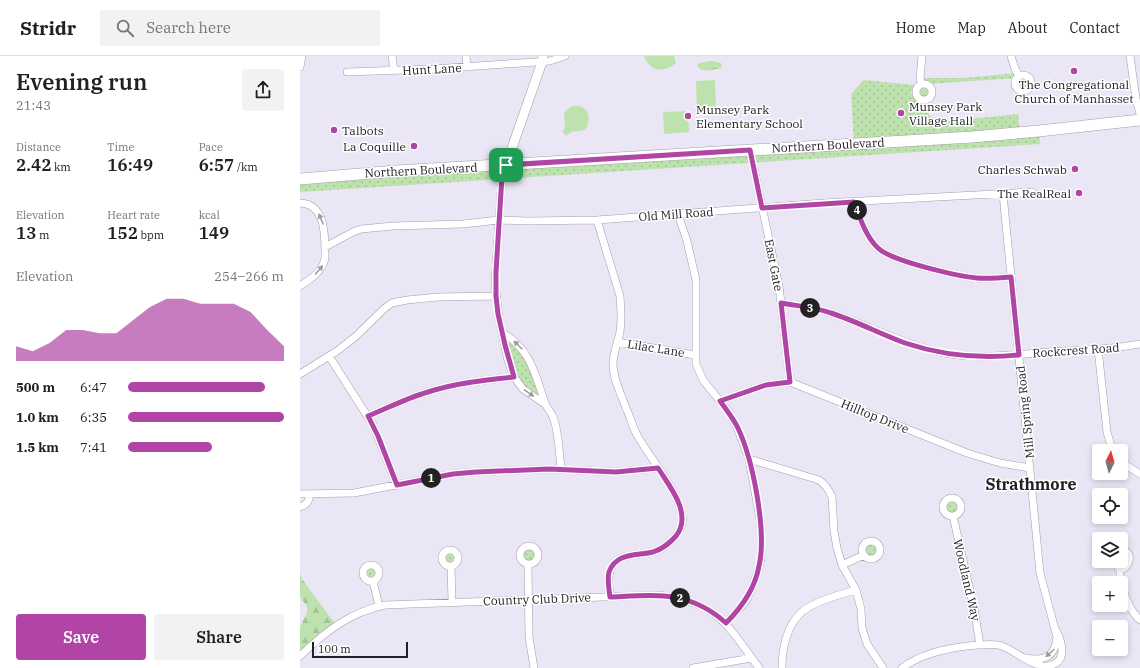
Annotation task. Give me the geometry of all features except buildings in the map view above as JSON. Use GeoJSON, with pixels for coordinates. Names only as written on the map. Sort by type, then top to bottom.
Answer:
{"type":"FeatureCollection","features":[{"type":"Feature","properties":{"kind":"main road","name":"Northern Boulevard"},"geometry":{"type":"LineString","coordinates":[[300,178],[361,173],[972,137],[1140,120]]}},
{"type":"Feature","properties":{"kind":"street"},"geometry":{"type":"LineString","coordinates":[[300,67],[302,56]]}},
{"type":"Feature","properties":{"kind":"street"},"geometry":{"type":"LineString","coordinates":[[392,56],[394,71]]}},
{"type":"Feature","properties":{"kind":"street"},"geometry":{"type":"LineString","coordinates":[[466,56],[467,67]]}},
{"type":"Feature","properties":{"kind":"street","name":"Hunt Lane"},"geometry":{"type":"LineString","coordinates":[[347,72],[467,67],[542,59],[554,60],[565,56]]}},
{"type":"Feature","properties":{"kind":"street"},"geometry":{"type":"LineString","coordinates":[[922,56],[920,79],[922,84]]}},
{"type":"Feature","properties":{"kind":"street"},"geometry":{"type":"LineString","coordinates":[[1011,56],[1019,76]]}},
{"type":"Feature","properties":{"kind":"street"},"geometry":{"type":"LineString","coordinates":[[1130,56],[1136,99],[1140,114]]}},
{"type":"Feature","properties":{"kind":"street"},"geometry":{"type":"LineString","coordinates":[[542,59],[502,176],[496,296],[498,314],[508,361],[514,377],[523,388],[546,405]]}},
{"type":"Feature","properties":{"kind":"street","name":"East Gate"},"geometry":{"type":"LineString","coordinates":[[750,150],[779,286],[790,382]]}},
{"type":"Feature","properties":{"kind":"street","name":"Old Mill Road"},"geometry":{"type":"LineString","coordinates":[[325,247],[361,229],[393,226],[463,224],[499,220],[598,220],[854,202],[1032,192]]}},
{"type":"Feature","properties":{"kind":"street","name":"Mill Spring Road"},"geometry":{"type":"LineString","coordinates":[[902,668],[917,658],[935,652],[990,644],[1000,645],[1042,666],[1049,666],[1062,655],[1063,646],[1056,628],[1040,573],[1003,194]]}},
{"type":"Feature","properties":{"kind":"street"},"geometry":{"type":"LineString","coordinates":[[854,202],[863,225],[872,242],[886,254],[962,276],[980,278],[1011,277]]}},
{"type":"Feature","properties":{"kind":"street"},"geometry":{"type":"LineString","coordinates":[[300,203],[310,205],[320,216],[323,224],[325,247],[325,258],[323,264],[310,280],[300,286]]}},
{"type":"Feature","properties":{"kind":"street"},"geometry":{"type":"LineString","coordinates":[[678,214],[687,241],[696,280],[696,364],[703,380],[728,411],[737,427],[749,459],[761,525],[761,558],[752,588],[746,601],[726,623]]}},
{"type":"Feature","properties":{"kind":"street"},"geometry":{"type":"LineString","coordinates":[[598,220],[620,296],[622,308],[613,362],[615,378],[636,433],[675,495],[681,510],[682,520],[680,529],[671,541],[662,548],[654,552],[627,555],[616,562],[609,576],[610,597]]}},
{"type":"Feature","properties":{"kind":"street"},"geometry":{"type":"LineString","coordinates":[[300,374],[329,356],[355,337],[392,303],[438,297],[496,296]]}},
{"type":"Feature","properties":{"kind":"street","name":"Rockcrest Road"},"geometry":{"type":"LineString","coordinates":[[781,303],[813,308],[831,313],[904,343],[933,351],[980,357],[1098,349],[1140,344]]}},
{"type":"Feature","properties":{"kind":"street"},"geometry":{"type":"LineString","coordinates":[[503,333],[517,343],[528,357],[534,370],[546,405],[554,421],[561,469]]}},
{"type":"Feature","properties":{"kind":"street","name":"Lilac Lane"},"geometry":{"type":"LineString","coordinates":[[617,342],[695,354]]}},
{"type":"Feature","properties":{"kind":"street"},"geometry":{"type":"LineString","coordinates":[[1098,349],[1107,432],[1110,444]]}},
{"type":"Feature","properties":{"kind":"street"},"geometry":{"type":"LineString","coordinates":[[329,356],[368,416],[378,436],[397,485]]}},
{"type":"Feature","properties":{"kind":"street"},"geometry":{"type":"LineString","coordinates":[[368,416],[429,392],[458,385],[514,377]]}},
{"type":"Feature","properties":{"kind":"street","name":"Hilltop Drive"},"geometry":{"type":"LineString","coordinates":[[720,401],[766,385],[790,382],[967,453],[1000,463],[1030,468]]}},
{"type":"Feature","properties":{"kind":"street"},"geometry":{"type":"LineString","coordinates":[[749,459],[802,474],[819,480],[825,484],[832,497],[835,536],[842,565],[856,590],[861,609],[863,634],[867,644],[883,668]]}},
{"type":"Feature","properties":{"kind":"street"},"geometry":{"type":"LineString","coordinates":[[1128,466],[1140,474]]}},
{"type":"Feature","properties":{"kind":"street"},"geometry":{"type":"LineString","coordinates":[[300,494],[354,493],[453,474],[561,469],[616,472],[658,468]]}},
{"type":"Feature","properties":{"kind":"street"},"geometry":{"type":"LineString","coordinates":[[300,508],[306,505],[310,494]]}},
{"type":"Feature","properties":{"kind":"street","name":"Woodland Way"},"geometry":{"type":"LineString","coordinates":[[953,516],[974,608],[980,645]]}},
{"type":"Feature","properties":{"kind":"street"},"geometry":{"type":"LineString","coordinates":[[1128,553],[1133,561],[1128,568]]}},
{"type":"Feature","properties":{"kind":"street"},"geometry":{"type":"LineString","coordinates":[[842,565],[864,555]]}},
{"type":"Feature","properties":{"kind":"street"},"geometry":{"type":"LineString","coordinates":[[528,564],[529,637],[534,668]]}},
{"type":"Feature","properties":{"kind":"street"},"geometry":{"type":"LineString","coordinates":[[451,566],[452,602]]}},
{"type":"Feature","properties":{"kind":"street"},"geometry":{"type":"LineString","coordinates":[[1120,568],[1120,576]]}},
{"type":"Feature","properties":{"kind":"street"},"geometry":{"type":"LineString","coordinates":[[373,581],[379,606]]}},
{"type":"Feature","properties":{"kind":"street"},"geometry":{"type":"LineString","coordinates":[[782,668],[784,648],[789,630],[804,611],[833,597],[856,590]]}},
{"type":"Feature","properties":{"kind":"street","name":"Country Club Drive"},"geometry":{"type":"LineString","coordinates":[[300,656],[336,625],[356,614],[379,606],[395,604],[658,595],[678,597],[700,605],[717,616],[726,623],[741,641],[759,668]]}},
{"type":"Feature","properties":{"kind":"street"},"geometry":{"type":"LineString","coordinates":[[1128,603],[1140,620]]}},
{"type":"Feature","properties":{"kind":"street"},"geometry":{"type":"LineString","coordinates":[[693,668],[752,658]]}},
{"type":"Feature","properties":{"kind":"green space"},"geometry":{"type":"Polygon","coordinates":[[[644,56],[674,56],[676,63],[666,69],[658,70],[650,66],[644,56]]]}},
{"type":"Feature","properties":{"kind":"green space"},"geometry":{"type":"Polygon","coordinates":[[[712,61],[721,63],[721,68],[702,70],[697,66],[699,63],[712,61]]]}},
{"type":"Feature","properties":{"kind":"green space"},"geometry":{"type":"Polygon","coordinates":[[[1018,73],[1027,77],[1030,81],[1030,86],[1025,91],[1022,91],[1016,87],[1017,78],[924,84],[920,78],[963,78],[1018,73]]]}},
{"type":"Feature","properties":{"kind":"green space"},"geometry":{"type":"Polygon","coordinates":[[[715,80],[716,110],[697,111],[696,81],[715,80]]]}},
{"type":"Feature","properties":{"kind":"green space"},"geometry":{"type":"Polygon","coordinates":[[[864,80],[914,85],[911,93],[917,102],[926,107],[930,117],[949,121],[1018,114],[1020,133],[1039,131],[1040,144],[300,192],[300,179],[854,144],[851,94],[864,80]]]}},
{"type":"Feature","properties":{"kind":"green space"},"geometry":{"type":"Polygon","coordinates":[[[921,84],[927,84],[932,89],[930,98],[927,100],[921,100],[916,95],[916,89],[921,84]]]}},
{"type":"Feature","properties":{"kind":"green space"},"geometry":{"type":"Polygon","coordinates":[[[573,106],[582,107],[588,113],[589,121],[585,130],[571,132],[566,136],[562,131],[565,128],[564,113],[573,106]]]}},
{"type":"Feature","properties":{"kind":"green space"},"geometry":{"type":"Polygon","coordinates":[[[688,111],[689,132],[664,134],[663,112],[688,111]]]}},
{"type":"Feature","properties":{"kind":"green space"},"geometry":{"type":"Polygon","coordinates":[[[503,333],[522,348],[546,405],[518,383],[503,333]]]}},
{"type":"Feature","properties":{"kind":"green space"},"geometry":{"type":"Polygon","coordinates":[[[952,498],[958,501],[961,507],[958,513],[952,516],[946,513],[943,507],[946,501],[952,498]]]}},
{"type":"Feature","properties":{"kind":"green space"},"geometry":{"type":"Polygon","coordinates":[[[871,541],[877,544],[880,550],[877,556],[871,559],[865,556],[862,550],[865,544],[871,541]]]}},
{"type":"Feature","properties":{"kind":"green space"},"geometry":{"type":"Polygon","coordinates":[[[529,546],[535,549],[538,555],[535,561],[529,564],[523,561],[520,555],[523,549],[529,546]]]}},
{"type":"Feature","properties":{"kind":"green space"},"geometry":{"type":"Polygon","coordinates":[[[450,550],[456,552],[458,558],[456,564],[450,566],[444,564],[442,558],[444,552],[450,550]]]}},
{"type":"Feature","properties":{"kind":"green space"},"geometry":{"type":"Polygon","coordinates":[[[371,565],[377,567],[379,573],[377,579],[371,581],[365,579],[363,573],[365,567],[371,565]]]}},
{"type":"Feature","properties":{"kind":"green space"},"geometry":{"type":"Polygon","coordinates":[[[300,573],[302,579],[336,625],[300,656],[300,627],[307,613],[307,607],[300,596],[300,573]]]}},
{"type":"Feature","properties":{"kind":"place","name":"The Congregational Church of Manhasset"},"geometry":{"type":"Point","coordinates":[1074,71]}},
{"type":"Feature","properties":{"kind":"place","name":"Munsey Park Village Hall"},"geometry":{"type":"Point","coordinates":[901,113]}},
{"type":"Feature","properties":{"kind":"place","name":"Munsey Park Elementary School"},"geometry":{"type":"Point","coordinates":[688,116]}},
{"type":"Feature","properties":{"kind":"place","name":"Talbots"},"geometry":{"type":"Point","coordinates":[334,130]}},
{"type":"Feature","properties":{"kind":"place","name":"La Coquille"},"geometry":{"type":"Point","coordinates":[414,146]}},
{"type":"Feature","properties":{"kind":"place","name":"Charles Schwab"},"geometry":{"type":"Point","coordinates":[1075,169]}},
{"type":"Feature","properties":{"kind":"place","name":"The RealReal"},"geometry":{"type":"Point","coordinates":[1079,193]}},
{"type":"Feature","properties":{"kind":"district","name":"Strathmore"},"geometry":{"type":"Point","coordinates":[1031,484]}},
{"type":"Feature","properties":{"kind":"route"},"geometry":{"type":"LineString","coordinates":[[750,150],[762,208],[854,202],[863,225],[872,242],[878,249],[894,258],[962,276],[980,278],[1011,277],[1019,355],[980,357],[933,351],[904,343],[831,313],[813,308],[781,303],[790,382],[766,385],[720,401],[728,411],[737,427],[749,459],[761,525],[761,558],[759,568],[746,601],[735,615],[726,623],[700,605],[678,597],[658,595],[610,597],[608,580],[610,572],[616,562],[627,555],[654,552],[662,548],[676,535],[682,524],[682,514],[675,495],[658,468],[616,472],[549,469],[476,472],[453,474],[397,485],[378,436],[368,416],[429,392],[486,380],[514,377],[508,361],[499,319],[496,286],[502,176],[506,165],[750,150]]}}]}
